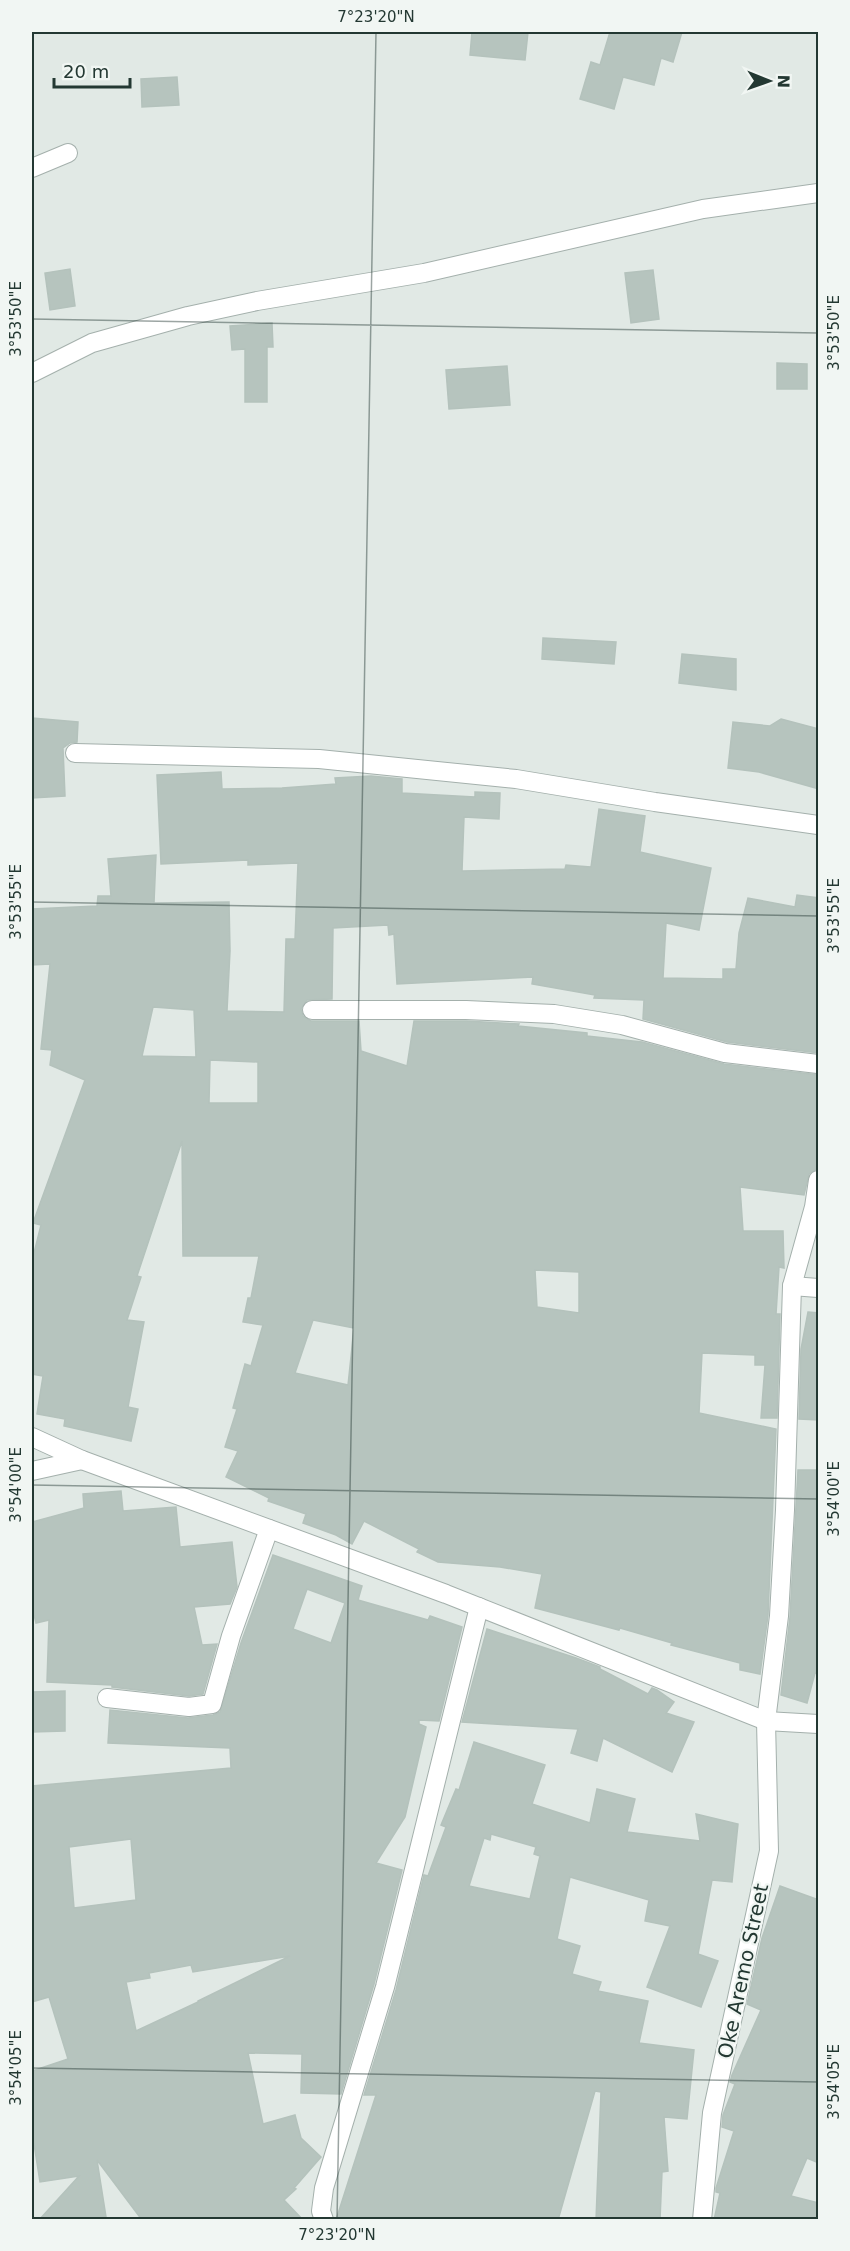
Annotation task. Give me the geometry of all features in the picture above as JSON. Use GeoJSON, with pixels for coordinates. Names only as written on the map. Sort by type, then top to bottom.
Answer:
{"type":"FeatureCollection","features":[{"type":"Feature","properties":{"kind":"street"},"geometry":{"type":"LineString","coordinates":[[32,168],[68,153]]}},
{"type":"Feature","properties":{"kind":"street"},"geometry":{"type":"LineString","coordinates":[[32,373],[92,342],[188,316],[257,301],[424,273],[703,209],[819,193]]}},
{"type":"Feature","properties":{"kind":"street"},"geometry":{"type":"LineString","coordinates":[[75,753],[319,759],[516,779],[655,802],[819,825]]}},
{"type":"Feature","properties":{"kind":"street"},"geometry":{"type":"LineString","coordinates":[[312,1011],[466,1010],[554,1014],[622,1025],[725,1053],[819,1064]]}},
{"type":"Feature","properties":{"kind":"street","name":"Oke Aremo Street"},"geometry":{"type":"LineString","coordinates":[[702,2220],[712,2113],[769,1851],[766,1721],[779,1616],[787,1470],[792,1286],[814,1207],[819,1180]]}},
{"type":"Feature","properties":{"kind":"street"},"geometry":{"type":"LineString","coordinates":[[792,1286],[819,1288]]}},
{"type":"Feature","properties":{"kind":"street"},"geometry":{"type":"LineString","coordinates":[[32,1437],[82,1460],[478,1607],[766,1721],[819,1724]]}},
{"type":"Feature","properties":{"kind":"street"},"geometry":{"type":"LineString","coordinates":[[32,1471],[82,1460]]}},
{"type":"Feature","properties":{"kind":"street"},"geometry":{"type":"LineString","coordinates":[[107,1698],[189,1707],[212,1704],[231,1636],[269,1529]]}},
{"type":"Feature","properties":{"kind":"street"},"geometry":{"type":"LineString","coordinates":[[324,2220],[321,2211],[324,2188],[385,1987],[478,1607]]}},
{"type":"Feature","properties":{"kind":"building"},"geometry":{"type":"Polygon","coordinates":[[[472,32],[528,32],[525,60],[470,55],[472,32]]]}},
{"type":"Feature","properties":{"kind":"building"},"geometry":{"type":"Polygon","coordinates":[[[610,32],[682,32],[673,62],[661,58],[654,85],[623,77],[614,109],[580,99],[591,62],[600,65],[610,32]]]}},
{"type":"Feature","properties":{"kind":"building"},"geometry":{"type":"Polygon","coordinates":[[[177,77],[179,105],[142,107],[141,79],[177,77]]]}},
{"type":"Feature","properties":{"kind":"building"},"geometry":{"type":"Polygon","coordinates":[[[70,269],[75,306],[50,310],[45,273],[70,269]]]}},
{"type":"Feature","properties":{"kind":"building"},"geometry":{"type":"Polygon","coordinates":[[[653,270],[659,319],[631,323],[625,273],[653,270]]]}},
{"type":"Feature","properties":{"kind":"building"},"geometry":{"type":"Polygon","coordinates":[[[272,323],[273,347],[267,347],[267,402],[245,402],[245,349],[232,350],[230,326],[272,323]]]}},
{"type":"Feature","properties":{"kind":"building"},"geometry":{"type":"Polygon","coordinates":[[[777,363],[807,364],[807,389],[777,389],[777,363]]]}},
{"type":"Feature","properties":{"kind":"building"},"geometry":{"type":"Polygon","coordinates":[[[507,366],[510,405],[449,409],[446,370],[507,366]]]}},
{"type":"Feature","properties":{"kind":"building"},"geometry":{"type":"Polygon","coordinates":[[[543,638],[616,642],[614,664],[542,659],[543,638]]]}},
{"type":"Feature","properties":{"kind":"building"},"geometry":{"type":"Polygon","coordinates":[[[682,654],[736,659],[736,690],[679,683],[682,654]]]}},
{"type":"Feature","properties":{"kind":"building"},"geometry":{"type":"Polygon","coordinates":[[[32,718],[78,722],[77,742],[70,743],[63,748],[65,796],[32,798],[32,718]]]}},
{"type":"Feature","properties":{"kind":"building"},"geometry":{"type":"Polygon","coordinates":[[[781,719],[819,729],[819,789],[759,772],[728,768],[733,722],[770,726],[781,719]]]}},
{"type":"Feature","properties":{"kind":"building"},"geometry":{"type":"Polygon","coordinates":[[[221,772],[222,789],[336,784],[335,778],[371,776],[402,779],[402,793],[475,797],[475,792],[500,793],[499,819],[464,817],[462,871],[565,869],[566,865],[591,867],[599,809],[645,816],[640,852],[711,868],[699,930],[666,923],[663,978],[723,979],[723,969],[736,969],[739,933],[748,898],[795,907],[797,895],[819,898],[819,1053],[727,1042],[643,1019],[644,1000],[594,998],[595,995],[532,984],[533,977],[397,984],[394,934],[389,935],[388,925],[333,928],[332,999],[307,1000],[301,1009],[303,1016],[311,1021],[359,1021],[361,1051],[407,1066],[414,1021],[466,1021],[519,1024],[518,1026],[587,1033],[587,1036],[642,1042],[724,1064],[819,1075],[819,1148],[816,1169],[809,1174],[804,1195],[740,1187],[743,1231],[783,1231],[784,1268],[779,1267],[776,1314],[780,1314],[777,1418],[761,1418],[765,1365],[755,1365],[755,1355],[702,1353],[699,1413],[776,1429],[768,1615],[760,1674],[740,1670],[740,1663],[671,1645],[672,1643],[535,1608],[542,1574],[500,1567],[438,1562],[417,1552],[419,1549],[364,1521],[352,1544],[336,1535],[303,1523],[306,1514],[268,1501],[269,1498],[226,1477],[238,1451],[225,1447],[237,1409],[233,1408],[245,1364],[251,1366],[263,1325],[243,1322],[248,1298],[251,1298],[259,1256],[183,1256],[182,1141],[137,1276],[141,1277],[127,1320],[144,1322],[128,1407],[138,1409],[131,1441],[64,1426],[65,1419],[37,1414],[43,1376],[32,1374],[32,1261],[41,1225],[33,1223],[85,1080],[50,1065],[52,1050],[41,1049],[50,964],[32,965],[32,909],[97,906],[98,896],[111,896],[108,859],[156,855],[154,903],[229,902],[230,951],[227,1011],[284,1012],[286,939],[295,939],[298,863],[248,865],[248,860],[161,864],[157,775],[221,772]],[[153,1007],[142,1056],[196,1057],[194,1010],[153,1007]],[[210,1060],[209,1103],[258,1103],[258,1062],[210,1060]],[[535,1270],[537,1307],[579,1313],[579,1272],[535,1270]],[[313,1320],[295,1373],[348,1385],[354,1328],[313,1320]]]}},
{"type":"Feature","properties":{"kind":"building"},"geometry":{"type":"Polygon","coordinates":[[[808,1312],[819,1313],[819,1420],[799,1419],[801,1349],[808,1312]]]}},
{"type":"Feature","properties":{"kind":"building"},"geometry":{"type":"Polygon","coordinates":[[[798,1470],[819,1470],[819,1674],[815,1673],[807,1703],[781,1695],[790,1617],[798,1470]]]}},
{"type":"Feature","properties":{"kind":"building"},"geometry":{"type":"Polygon","coordinates":[[[121,1491],[123,1511],[176,1507],[180,1547],[232,1542],[237,1587],[230,1604],[194,1607],[202,1645],[217,1644],[203,1694],[189,1696],[112,1687],[112,1685],[47,1682],[49,1620],[36,1623],[32,1606],[32,1522],[84,1508],[83,1494],[121,1491]]]}},
{"type":"Feature","properties":{"kind":"building"},"geometry":{"type":"Polygon","coordinates":[[[273,1555],[362,1586],[358,1600],[428,1620],[430,1616],[462,1627],[439,1721],[419,1720],[419,1724],[426,1727],[405,1817],[376,1863],[402,1870],[374,1984],[341,2094],[301,2093],[302,2054],[248,2053],[263,2124],[295,2115],[301,2138],[321,2157],[294,2188],[296,2189],[284,2200],[303,2220],[142,2220],[97,2160],[106,2217],[89,2220],[39,2220],[79,2176],[40,2182],[34,2144],[32,2144],[32,2071],[68,2059],[49,1997],[32,2002],[32,1786],[231,1768],[230,1748],[108,1743],[110,1710],[188,1718],[220,1712],[241,1643],[273,1555]],[[307,1589],[293,1629],[331,1643],[345,1603],[307,1589]],[[131,1839],[69,1847],[74,1908],[136,1900],[131,1839]],[[290,1956],[193,1972],[191,1965],[149,1973],[150,1978],[126,1982],[136,2031],[290,1956]]]}},
{"type":"Feature","properties":{"kind":"building"},"geometry":{"type":"Polygon","coordinates":[[[487,1629],[600,1667],[648,1694],[652,1688],[674,1702],[666,1713],[694,1722],[672,1772],[603,1738],[597,1761],[571,1753],[578,1729],[462,1722],[487,1629]]]}},
{"type":"Feature","properties":{"kind":"building"},"geometry":{"type":"Polygon","coordinates":[[[65,1691],[65,1731],[32,1732],[32,1692],[65,1691]]]}},
{"type":"Feature","properties":{"kind":"building"},"geometry":{"type":"Polygon","coordinates":[[[474,1742],[545,1765],[532,1804],[590,1823],[597,1789],[635,1799],[627,1832],[700,1841],[696,1814],[738,1824],[732,1882],[712,1880],[698,1954],[718,1961],[701,2007],[647,1987],[670,1926],[645,1921],[649,1900],[570,1877],[557,1939],[580,1946],[572,1974],[601,1982],[598,1991],[648,2001],[639,2043],[694,2050],[687,2119],[664,2117],[668,2171],[662,2172],[660,2220],[596,2220],[601,2092],[595,2091],[558,2220],[336,2220],[376,2095],[364,2095],[396,1990],[424,1875],[428,1876],[446,1827],[441,1825],[456,1789],[459,1790],[474,1742]],[[491,1834],[490,1840],[484,1838],[469,1886],[530,1899],[540,1856],[534,1854],[536,1847],[491,1834]]]}},
{"type":"Feature","properties":{"kind":"building"},"geometry":{"type":"Polygon","coordinates":[[[780,1886],[819,1900],[819,2163],[807,2158],[791,2196],[819,2203],[819,2220],[714,2220],[720,2193],[716,2192],[716,2188],[734,2131],[722,2127],[723,2115],[735,2084],[730,2082],[732,2075],[761,2010],[747,2004],[762,1938],[780,1886]]]}}]}
